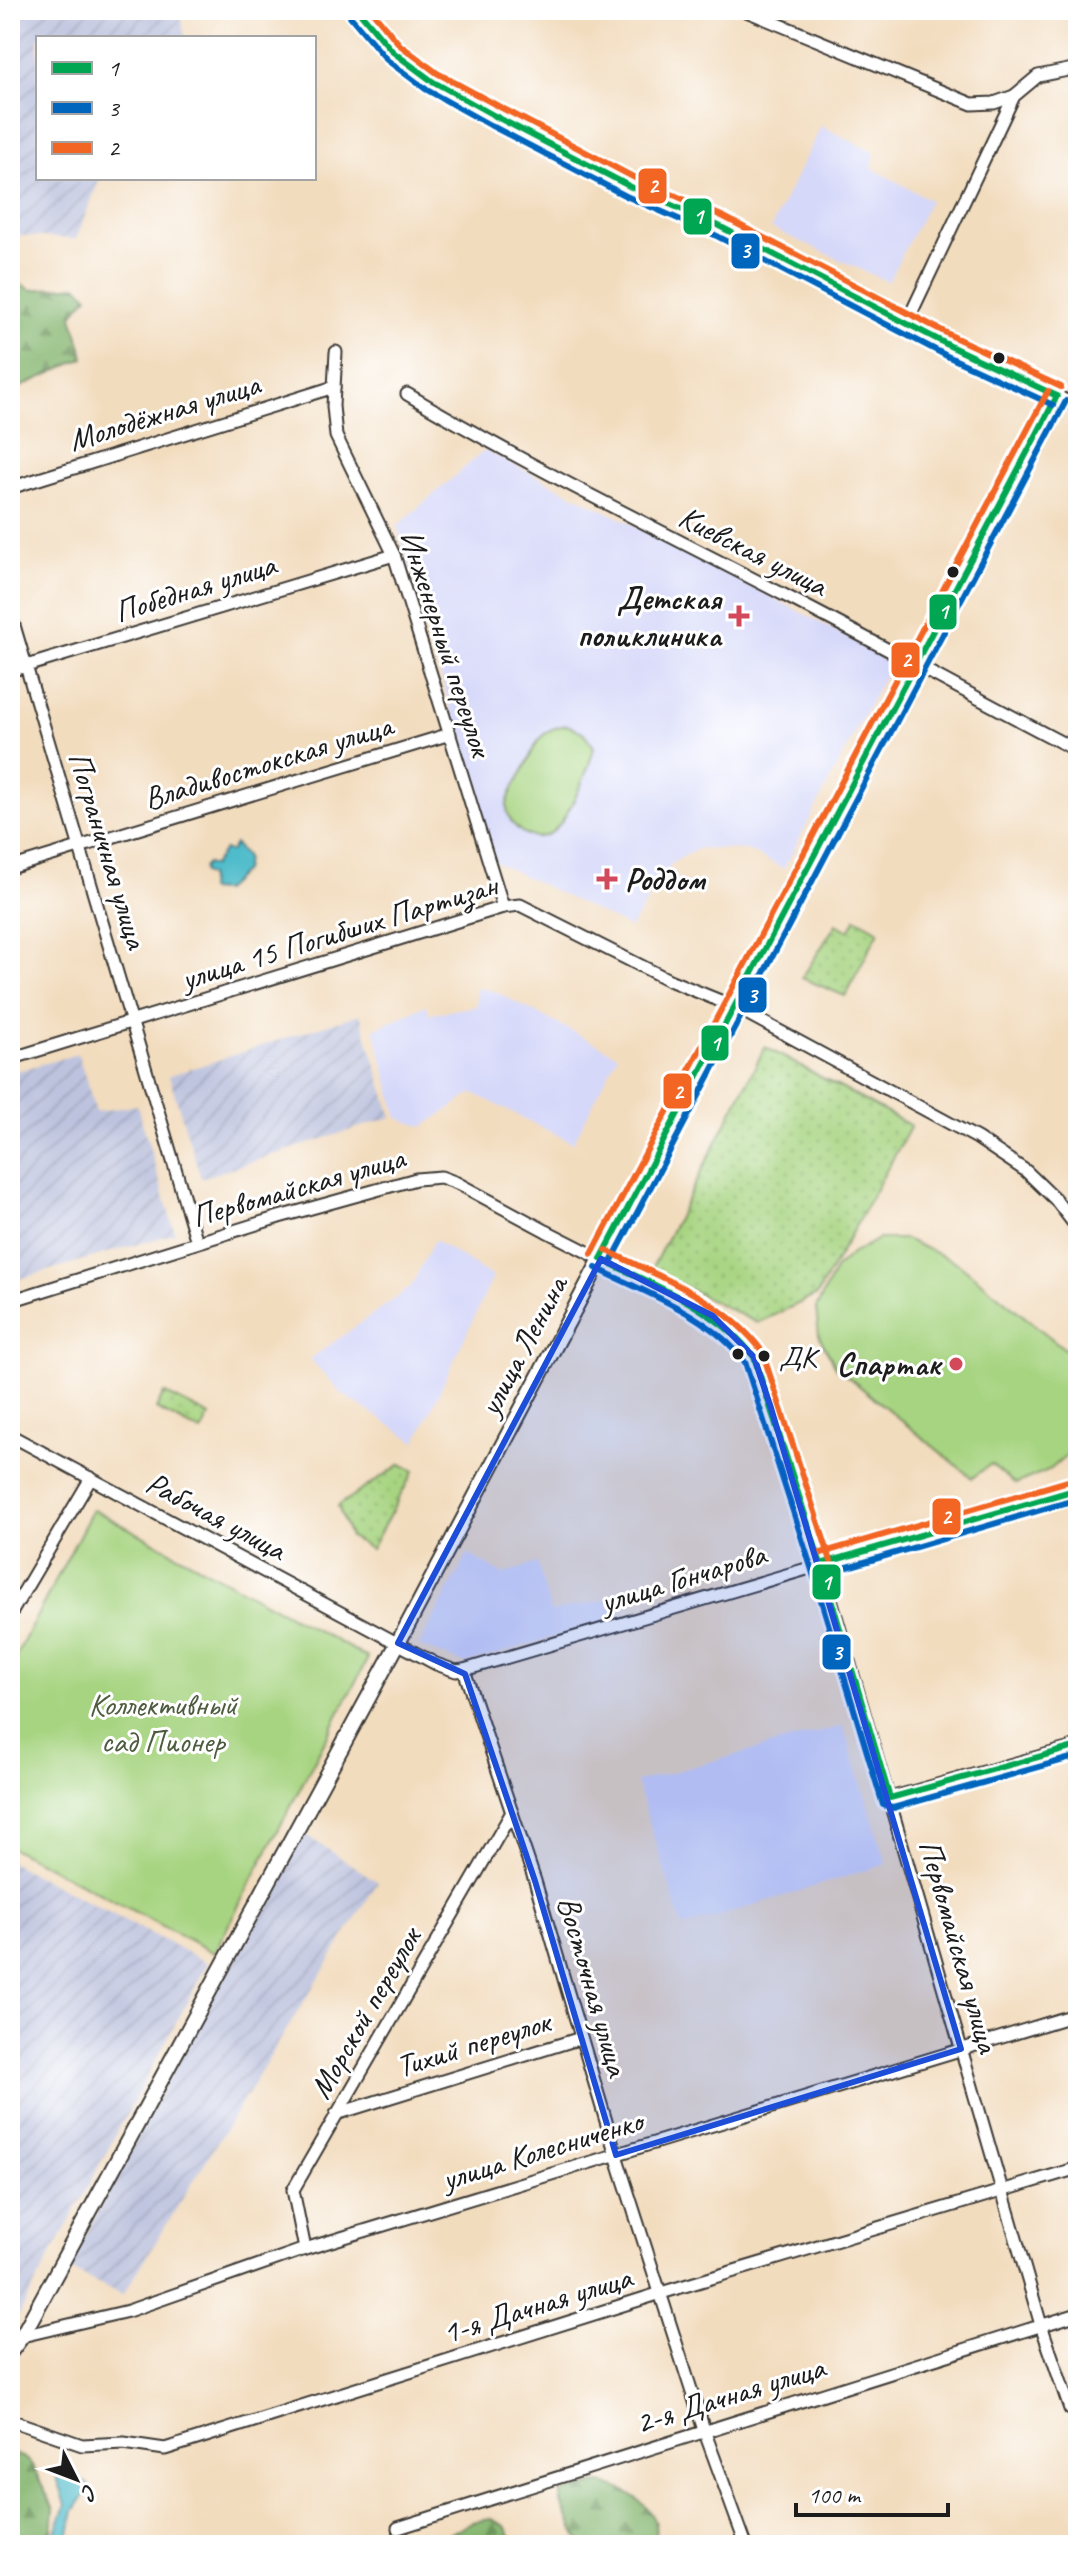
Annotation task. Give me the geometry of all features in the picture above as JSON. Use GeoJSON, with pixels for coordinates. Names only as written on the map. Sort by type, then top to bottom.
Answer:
{"type":"FeatureCollection","features":[{"type":"Feature","properties":{"kind":"main road"},"geometry":{"type":"LineString","coordinates":[[358,10],[393,52],[445,88],[631,187],[719,226],[952,347],[1057,396]]}},
{"type":"Feature","properties":{"kind":"main road","name":"улица Ленина"},"geometry":{"type":"LineString","coordinates":[[10,2352],[22,2336],[398,1643],[1057,396]]}},
{"type":"Feature","properties":{"kind":"street"},"geometry":{"type":"LineString","coordinates":[[744,10],[972,104],[994,103],[1014,96],[1038,76],[1078,68]]}},
{"type":"Feature","properties":{"kind":"street"},"geometry":{"type":"LineString","coordinates":[[907,322],[1014,96]]}},
{"type":"Feature","properties":{"kind":"street","name":"Инженерный переулок"},"geometry":{"type":"LineString","coordinates":[[336,352],[336,436],[394,555],[503,907]]}},
{"type":"Feature","properties":{"kind":"street","name":"Молодёжная улица"},"geometry":{"type":"LineString","coordinates":[[10,488],[334,387]]}},
{"type":"Feature","properties":{"kind":"street","name":"Киевская улица"},"geometry":{"type":"LineString","coordinates":[[407,394],[622,514],[790,597],[1078,751]]}},
{"type":"Feature","properties":{"kind":"street"},"geometry":{"type":"LineString","coordinates":[[1057,396],[1078,407]]}},
{"type":"Feature","properties":{"kind":"street","name":"Победная улица"},"geometry":{"type":"LineString","coordinates":[[10,671],[394,555]]}},
{"type":"Feature","properties":{"kind":"street","name":"Пограничная улица"},"geometry":{"type":"LineString","coordinates":[[10,612],[197,1242]]}},
{"type":"Feature","properties":{"kind":"street","name":"Владивостокская улица"},"geometry":{"type":"LineString","coordinates":[[10,868],[450,734]]}},
{"type":"Feature","properties":{"kind":"street","name":"улица 15 Погибших Партизан"},"geometry":{"type":"LineString","coordinates":[[10,1059],[503,907],[520,905],[669,980],[735,1007],[977,1138],[1026,1171],[1055,1199],[1078,1229]]}},
{"type":"Feature","properties":{"kind":"street","name":"Первомайская улица"},"geometry":{"type":"LineString","coordinates":[[10,1301],[197,1242],[416,1179],[441,1177],[713,1316],[739,1337],[754,1357],[821,1564],[1041,2325],[1070,2409]]}},
{"type":"Feature","properties":{"kind":"street","name":"Рабочая улица"},"geometry":{"type":"LineString","coordinates":[[10,1435],[398,1643]]}},
{"type":"Feature","properties":{"kind":"street"},"geometry":{"type":"LineString","coordinates":[[10,1615],[91,1478]]}},
{"type":"Feature","properties":{"kind":"street","name":"улица Гончарова"},"geometry":{"type":"LineString","coordinates":[[464,1670],[1078,1489]]}},
{"type":"Feature","properties":{"kind":"street"},"geometry":{"type":"LineString","coordinates":[[398,1643],[436,1664],[464,1670]]}},
{"type":"Feature","properties":{"kind":"street","name":"Восточная улица"},"geometry":{"type":"LineString","coordinates":[[464,1670],[512,1812],[616,2155],[704,2430],[746,2545]]}},
{"type":"Feature","properties":{"kind":"street"},"geometry":{"type":"LineString","coordinates":[[890,1798],[1078,1746]]}},
{"type":"Feature","properties":{"kind":"street","name":"Морской переулок"},"geometry":{"type":"LineString","coordinates":[[305,2249],[293,2190],[512,1812]]}},
{"type":"Feature","properties":{"kind":"street","name":"улица Колесниченко"},"geometry":{"type":"LineString","coordinates":[[22,2336],[128,2311],[305,2249],[1078,2014]]}},
{"type":"Feature","properties":{"kind":"street","name":"Тихий переулок"},"geometry":{"type":"LineString","coordinates":[[336,2114],[581,2038]]}},
{"type":"Feature","properties":{"kind":"street","name":"1-я Дачная улица"},"geometry":{"type":"LineString","coordinates":[[10,2420],[82,2445],[124,2443],[165,2449],[661,2293],[1078,2168]]}},
{"type":"Feature","properties":{"kind":"street","name":"2-я Дачная улица"},"geometry":{"type":"LineString","coordinates":[[398,2528],[1078,2314]]}},
{"type":"Feature","properties":{"kind":"highlighted area"},"geometry":{"type":"Polygon","coordinates":[[[601,1259],[713,1316],[754,1357],[961,2049],[616,2155],[535,1881],[465,1674],[398,1643],[601,1259]]]}},
{"type":"Feature","properties":{"kind":"shaded area"},"geometry":{"type":"Polygon","coordinates":[[[25,10],[180,10],[185,36],[36,36],[36,180],[99,180],[76,239],[10,235],[10,59],[25,10]]]}},
{"type":"Feature","properties":{"kind":"shaded area"},"geometry":{"type":"Polygon","coordinates":[[[821,126],[875,153],[872,168],[930,200],[888,282],[771,228],[821,126]]]}},
{"type":"Feature","properties":{"kind":"shaded area"},"geometry":{"type":"Polygon","coordinates":[[[485,450],[705,561],[892,661],[784,869],[747,850],[699,848],[672,863],[630,928],[495,862],[397,526],[485,450]]]}},
{"type":"Feature","properties":{"kind":"shaded area"},"geometry":{"type":"Polygon","coordinates":[[[476,988],[494,991],[618,1055],[573,1143],[473,1093],[423,1127],[398,1118],[374,1029],[426,1005],[430,1014],[477,1006],[476,988]]]}},
{"type":"Feature","properties":{"kind":"shaded area"},"geometry":{"type":"Polygon","coordinates":[[[360,1014],[392,1117],[201,1178],[169,1076],[360,1014]]]}},
{"type":"Feature","properties":{"kind":"shaded area"},"geometry":{"type":"Polygon","coordinates":[[[78,1054],[96,1112],[137,1105],[175,1233],[10,1282],[10,1073],[78,1054]]]}},
{"type":"Feature","properties":{"kind":"shaded area"},"geometry":{"type":"Polygon","coordinates":[[[434,1240],[493,1277],[416,1442],[342,1394],[310,1359],[411,1287],[434,1240]]]}},
{"type":"Feature","properties":{"kind":"shaded area"},"geometry":{"type":"Polygon","coordinates":[[[468,1554],[503,1574],[537,1563],[551,1612],[618,1598],[622,1616],[466,1664],[419,1646],[468,1554]]]}},
{"type":"Feature","properties":{"kind":"shaded area"},"geometry":{"type":"Polygon","coordinates":[[[843,1726],[887,1864],[683,1927],[636,1782],[843,1726]]]}},
{"type":"Feature","properties":{"kind":"shaded area"},"geometry":{"type":"Polygon","coordinates":[[[298,1830],[378,1882],[123,2295],[68,2269],[298,1830]]]}},
{"type":"Feature","properties":{"kind":"shaded area"},"geometry":{"type":"Polygon","coordinates":[[[10,1862],[208,1963],[10,2332],[10,1862]]]}},
{"type":"Feature","properties":{"kind":"green space"},"geometry":{"type":"Polygon","coordinates":[[[10,277],[31,290],[78,286],[88,296],[72,316],[84,358],[10,392],[10,277]]]}},
{"type":"Feature","properties":{"kind":"green space"},"geometry":{"type":"Polygon","coordinates":[[[567,725],[583,732],[594,747],[588,768],[577,794],[556,828],[542,837],[527,835],[510,819],[508,799],[540,738],[551,730],[567,725]]]}},
{"type":"Feature","properties":{"kind":"green space"},"geometry":{"type":"Polygon","coordinates":[[[856,918],[879,931],[845,996],[802,978],[836,924],[849,931],[856,918]]]}},
{"type":"Feature","properties":{"kind":"green space"},"geometry":{"type":"Polygon","coordinates":[[[765,1047],[911,1126],[817,1295],[757,1323],[651,1270],[765,1047]]]}},
{"type":"Feature","properties":{"kind":"green space","name":"Спартак"},"geometry":{"type":"Polygon","coordinates":[[[878,1239],[905,1239],[958,1263],[1077,1359],[1078,1436],[1067,1455],[1051,1469],[1015,1484],[991,1464],[972,1478],[836,1367],[819,1336],[816,1308],[836,1268],[850,1255],[878,1239]]]}},
{"type":"Feature","properties":{"kind":"green space"},"geometry":{"type":"Polygon","coordinates":[[[164,1393],[210,1416],[201,1432],[156,1409],[164,1393]]]}},
{"type":"Feature","properties":{"kind":"green space"},"geometry":{"type":"Polygon","coordinates":[[[401,1464],[414,1471],[371,1549],[350,1537],[338,1506],[401,1464]]]}},
{"type":"Feature","properties":{"kind":"green space","name":"Коллективный сад Пионер"},"geometry":{"type":"Polygon","coordinates":[[[93,1509],[368,1658],[214,1953],[10,1847],[10,1667],[93,1509]]]}},
{"type":"Feature","properties":{"kind":"green space"},"geometry":{"type":"Polygon","coordinates":[[[10,2453],[32,2465],[54,2509],[51,2545],[10,2545],[10,2453]]]}},
{"type":"Feature","properties":{"kind":"green space"},"geometry":{"type":"Polygon","coordinates":[[[598,2484],[621,2489],[650,2512],[655,2533],[652,2545],[581,2545],[561,2502],[561,2495],[598,2484]]]}},
{"type":"Feature","properties":{"kind":"green space"},"geometry":{"type":"Polygon","coordinates":[[[491,2519],[505,2526],[515,2545],[428,2545],[472,2522],[491,2519]]]}},
{"type":"Feature","properties":{"kind":"water"},"geometry":{"type":"Polygon","coordinates":[[[235,844],[246,858],[244,871],[223,891],[208,890],[209,876],[203,873],[203,868],[207,864],[213,866],[224,850],[230,852],[235,844]]]}},
{"type":"Feature","properties":{"kind":"water"},"geometry":{"type":"Polygon","coordinates":[[[66,2473],[90,2487],[74,2511],[69,2533],[61,2545],[51,2545],[66,2505],[56,2474],[66,2473]]]}},
{"type":"Feature","properties":{"kind":"transit line","name":"1"},"geometry":{"type":"LineString","coordinates":[[358,10],[393,52],[432,81],[495,116],[631,187],[719,226],[952,347],[1057,396]]}},
{"type":"Feature","properties":{"kind":"transit line","name":"2"},"geometry":{"type":"LineString","coordinates":[[371,10],[400,45],[437,73],[635,178],[724,217],[956,338],[1061,387]]}},
{"type":"Feature","properties":{"kind":"transit line","name":"3"},"geometry":{"type":"LineString","coordinates":[[350,16],[387,60],[427,90],[490,125],[626,196],[715,235],[947,356],[1053,405]]}},
{"type":"Feature","properties":{"kind":"transit line","name":"2"},"geometry":{"type":"LineString","coordinates":[[592,1254],[1048,391]]}},
{"type":"Feature","properties":{"kind":"transit line","name":"1"},"geometry":{"type":"LineString","coordinates":[[601,1259],[1057,396]]}},
{"type":"Feature","properties":{"kind":"transit line","name":"3"},"geometry":{"type":"LineString","coordinates":[[610,1264],[1066,401]]}},
{"type":"Feature","properties":{"kind":"transit line","name":"2"},"geometry":{"type":"LineString","coordinates":[[606,1250],[710,1304],[747,1333],[762,1351],[831,1561]]}},
{"type":"Feature","properties":{"kind":"transit line","name":"1"},"geometry":{"type":"LineString","coordinates":[[601,1259],[704,1312],[739,1340],[754,1357],[821,1564],[890,1798],[1078,1746]]}},
{"type":"Feature","properties":{"kind":"transit line","name":"3"},"geometry":{"type":"LineString","coordinates":[[596,1268],[696,1318],[731,1346],[745,1362],[883,1805],[893,1808],[1078,1756]]}},
{"type":"Feature","properties":{"kind":"transit line","name":"2"},"geometry":{"type":"LineString","coordinates":[[818,1554],[1075,1479]]}},
{"type":"Feature","properties":{"kind":"transit line","name":"1"},"geometry":{"type":"LineString","coordinates":[[821,1564],[1078,1489]]}},
{"type":"Feature","properties":{"kind":"transit line","name":"3"},"geometry":{"type":"LineString","coordinates":[[824,1574],[1078,1499]]}},
{"type":"Feature","properties":{"kind":"place","name":"Детская поликлиника"},"geometry":{"type":"Point","coordinates":[739,616]}},
{"type":"Feature","properties":{"kind":"place","name":"Роддом"},"geometry":{"type":"Point","coordinates":[607,879]}},
{"type":"Feature","properties":{"kind":"place","name":"ДК"},"geometry":{"type":"Point","coordinates":[764,1356]}},
{"type":"Feature","properties":{"kind":"place","name":"Спартак"},"geometry":{"type":"Point","coordinates":[956,1364]}}]}
